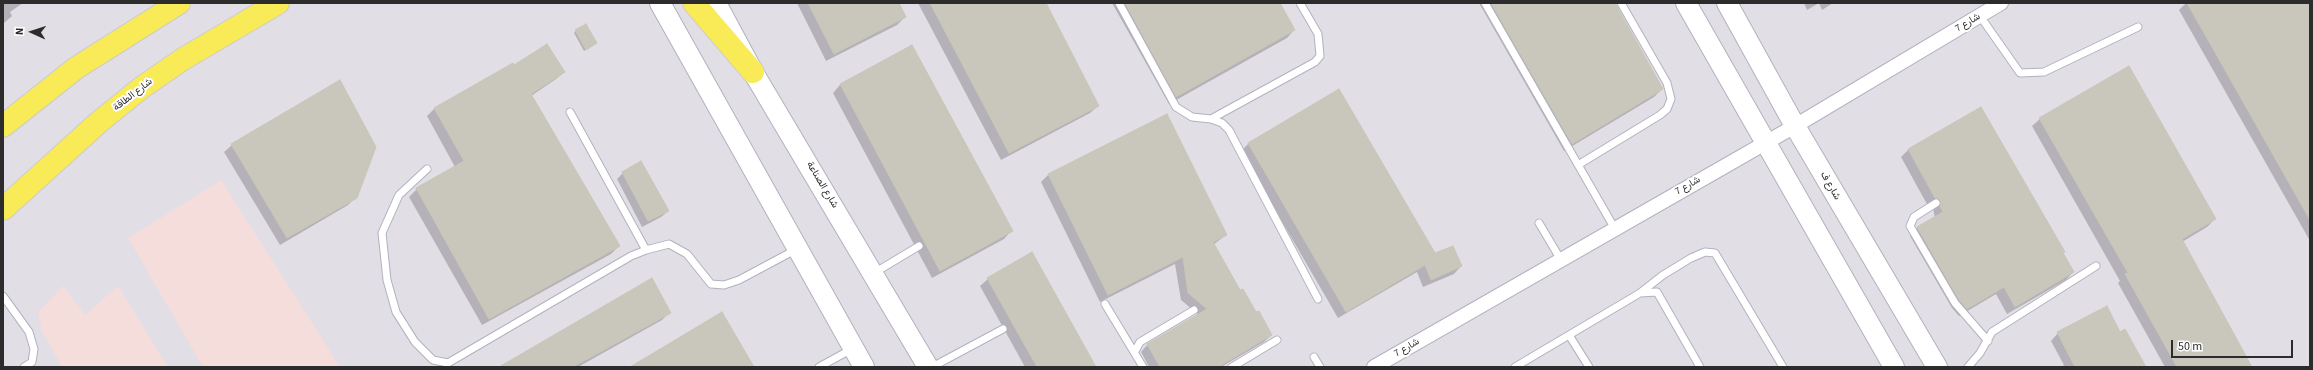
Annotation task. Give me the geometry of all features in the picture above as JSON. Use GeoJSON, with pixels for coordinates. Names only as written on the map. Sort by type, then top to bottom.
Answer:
{"type":"FeatureCollection","features":[{"type":"Feature","properties":{"kind":"main road"},"geometry":{"type":"LineString","coordinates":[[3,126],[76,68],[179,3]]}},
{"type":"Feature","properties":{"kind":"main road","name":"شارع الطاقة"},"geometry":{"type":"LineString","coordinates":[[3,209],[93,127],[141,88],[183,59],[278,3]]}},
{"type":"Feature","properties":{"kind":"main road"},"geometry":{"type":"LineString","coordinates":[[694,3],[753,72]]}},
{"type":"Feature","properties":{"kind":"street"},"geometry":{"type":"LineString","coordinates":[[660,3],[864,367]]}},
{"type":"Feature","properties":{"kind":"street","name":"شارع الصناعة"},"geometry":{"type":"LineString","coordinates":[[716,3],[753,72],[928,367]]}},
{"type":"Feature","properties":{"kind":"street"},"geometry":{"type":"LineString","coordinates":[[1686,3],[1894,367]]}},
{"type":"Feature","properties":{"kind":"street","name":"شارع ف"},"geometry":{"type":"LineString","coordinates":[[1727,3],[1795,126],[1937,367]]}},
{"type":"Feature","properties":{"kind":"street","name":"شارع 7"},"geometry":{"type":"LineString","coordinates":[[1374,367],[1795,126],[2001,3]]}},
{"type":"Feature","properties":{"kind":"lane"},"geometry":{"type":"LineString","coordinates":[[1119,3],[1176,107],[1192,117],[1211,119],[1222,123],[1229,130],[1318,299]]}},
{"type":"Feature","properties":{"kind":"lane"},"geometry":{"type":"LineString","coordinates":[[1211,119],[1315,62],[1320,56],[1318,34],[1300,3]]}},
{"type":"Feature","properties":{"kind":"lane"},"geometry":{"type":"LineString","coordinates":[[1485,3],[1615,229]]}},
{"type":"Feature","properties":{"kind":"lane"},"geometry":{"type":"LineString","coordinates":[[1578,165],[1660,115],[1667,109],[1671,99],[1667,83],[1621,3]]}},
{"type":"Feature","properties":{"kind":"lane"},"geometry":{"type":"LineString","coordinates":[[1980,16],[2020,73],[2044,72],[2138,27]]}},
{"type":"Feature","properties":{"kind":"lane"},"geometry":{"type":"LineString","coordinates":[[570,112],[646,250]]}},
{"type":"Feature","properties":{"kind":"lane"},"geometry":{"type":"LineString","coordinates":[[427,169],[399,195],[382,233],[387,280],[396,312],[415,342],[432,360],[448,363],[631,256],[646,250],[669,244],[687,254],[711,284],[724,286],[739,280],[797,249]]}},
{"type":"Feature","properties":{"kind":"lane"},"geometry":{"type":"LineString","coordinates":[[1936,203],[1914,217],[1910,226],[1955,303],[1988,341]]}},
{"type":"Feature","properties":{"kind":"lane"},"geometry":{"type":"LineString","coordinates":[[1539,223],[1561,260]]}},
{"type":"Feature","properties":{"kind":"lane"},"geometry":{"type":"LineString","coordinates":[[873,273],[919,246]]}},
{"type":"Feature","properties":{"kind":"lane"},"geometry":{"type":"LineString","coordinates":[[1515,367],[1640,293],[1663,275],[1690,258],[1706,252],[1715,253],[1783,367]]}},
{"type":"Feature","properties":{"kind":"lane"},"geometry":{"type":"LineString","coordinates":[[1968,367],[1988,341],[1992,332],[2000,325],[2096,266]]}},
{"type":"Feature","properties":{"kind":"lane"},"geometry":{"type":"LineString","coordinates":[[1640,293],[1657,292],[1700,367]]}},
{"type":"Feature","properties":{"kind":"lane"},"geometry":{"type":"LineString","coordinates":[[3,296],[29,332],[34,349],[32,362],[24,367]]}},
{"type":"Feature","properties":{"kind":"lane"},"geometry":{"type":"LineString","coordinates":[[1105,304],[1135,351],[1143,367]]}},
{"type":"Feature","properties":{"kind":"lane"},"geometry":{"type":"LineString","coordinates":[[1135,351],[1140,342],[1194,310]]}},
{"type":"Feature","properties":{"kind":"lane"},"geometry":{"type":"LineString","coordinates":[[932,367],[1003,330]]}},
{"type":"Feature","properties":{"kind":"lane"},"geometry":{"type":"LineString","coordinates":[[1570,335],[1588,367]]}},
{"type":"Feature","properties":{"kind":"lane"},"geometry":{"type":"LineString","coordinates":[[1232,367],[1277,340]]}},
{"type":"Feature","properties":{"kind":"lane"},"geometry":{"type":"LineString","coordinates":[[819,367],[854,348]]}},
{"type":"Feature","properties":{"kind":"lane"},"geometry":{"type":"LineString","coordinates":[[1314,357],[1320,367]]}},
{"type":"Feature","properties":{"kind":"shaded area"},"geometry":{"type":"Polygon","coordinates":[[[3,3],[2310,3],[2310,367],[3,367],[3,3]]]}},
{"type":"Feature","properties":{"kind":"shaded area"},"geometry":{"type":"Polygon","coordinates":[[[221,180],[340,367],[203,367],[128,238],[221,180]]]}},
{"type":"Feature","properties":{"kind":"shaded area"},"geometry":{"type":"Polygon","coordinates":[[[63,286],[85,315],[118,286],[168,367],[62,367],[42,331],[38,312],[63,286]]]}},
{"type":"Feature","properties":{"kind":"building"},"geometry":{"type":"Polygon","coordinates":[[[808,3],[899,3],[906,17],[834,54],[808,3]]]}},
{"type":"Feature","properties":{"kind":"building"},"geometry":{"type":"Polygon","coordinates":[[[930,3],[1046,3],[1099,106],[1009,153],[930,3]]]}},
{"type":"Feature","properties":{"kind":"building"},"geometry":{"type":"Polygon","coordinates":[[[1125,3],[1280,3],[1295,30],[1176,97],[1125,3]]]}},
{"type":"Feature","properties":{"kind":"building"},"geometry":{"type":"Polygon","coordinates":[[[1491,3],[1615,3],[1663,89],[1572,144],[1491,3]]]}},
{"type":"Feature","properties":{"kind":"building"},"geometry":{"type":"Polygon","coordinates":[[[2187,3],[2310,3],[2310,220],[2187,3]]]}},
{"type":"Feature","properties":{"kind":"building"},"geometry":{"type":"Polygon","coordinates":[[[586,24],[597,43],[586,50],[575,30],[586,24]]]}},
{"type":"Feature","properties":{"kind":"building"},"geometry":{"type":"Polygon","coordinates":[[[547,44],[565,72],[531,94],[620,246],[489,319],[416,188],[464,161],[434,108],[513,63],[514,65],[547,44]]]}},
{"type":"Feature","properties":{"kind":"building"},"geometry":{"type":"Polygon","coordinates":[[[912,45],[1013,231],[940,271],[840,84],[912,45]]]}},
{"type":"Feature","properties":{"kind":"building"},"geometry":{"type":"Polygon","coordinates":[[[2129,66],[2216,219],[2182,239],[2252,367],[2177,367],[2125,274],[2128,273],[2039,118],[2129,66]]]}},
{"type":"Feature","properties":{"kind":"building"},"geometry":{"type":"Polygon","coordinates":[[[340,80],[376,147],[357,198],[287,238],[231,144],[340,80]]]}},
{"type":"Feature","properties":{"kind":"building"},"geometry":{"type":"Polygon","coordinates":[[[1339,89],[1435,253],[1453,246],[1462,266],[1431,280],[1425,265],[1346,312],[1248,143],[1339,89]]]}},
{"type":"Feature","properties":{"kind":"building"},"geometry":{"type":"Polygon","coordinates":[[[1981,107],[2065,252],[2063,253],[2074,272],[2015,307],[2004,287],[1967,309],[1959,300],[1917,227],[1943,212],[1940,206],[1940,201],[1935,198],[1908,149],[1981,107]]]}},
{"type":"Feature","properties":{"kind":"building"},"geometry":{"type":"Polygon","coordinates":[[[1167,114],[1227,235],[1213,242],[1240,290],[1243,289],[1256,312],[1259,311],[1272,335],[1218,367],[1160,367],[1147,344],[1207,309],[1188,293],[1183,257],[1108,295],[1048,174],[1167,114]]]}},
{"type":"Feature","properties":{"kind":"building"},"geometry":{"type":"Polygon","coordinates":[[[641,161],[669,211],[648,221],[622,172],[641,161]]]}},
{"type":"Feature","properties":{"kind":"building"},"geometry":{"type":"Polygon","coordinates":[[[1032,252],[1096,367],[1037,367],[987,278],[1032,252]]]}},
{"type":"Feature","properties":{"kind":"building"},"geometry":{"type":"Polygon","coordinates":[[[652,278],[671,313],[573,367],[499,367],[652,278]]]}},
{"type":"Feature","properties":{"kind":"building"},"geometry":{"type":"Polygon","coordinates":[[[2107,306],[2120,332],[2125,329],[2146,367],[2075,367],[2057,332],[2107,306]]]}},
{"type":"Feature","properties":{"kind":"building"},"geometry":{"type":"Polygon","coordinates":[[[722,312],[754,367],[630,367],[722,312]]]}}]}
